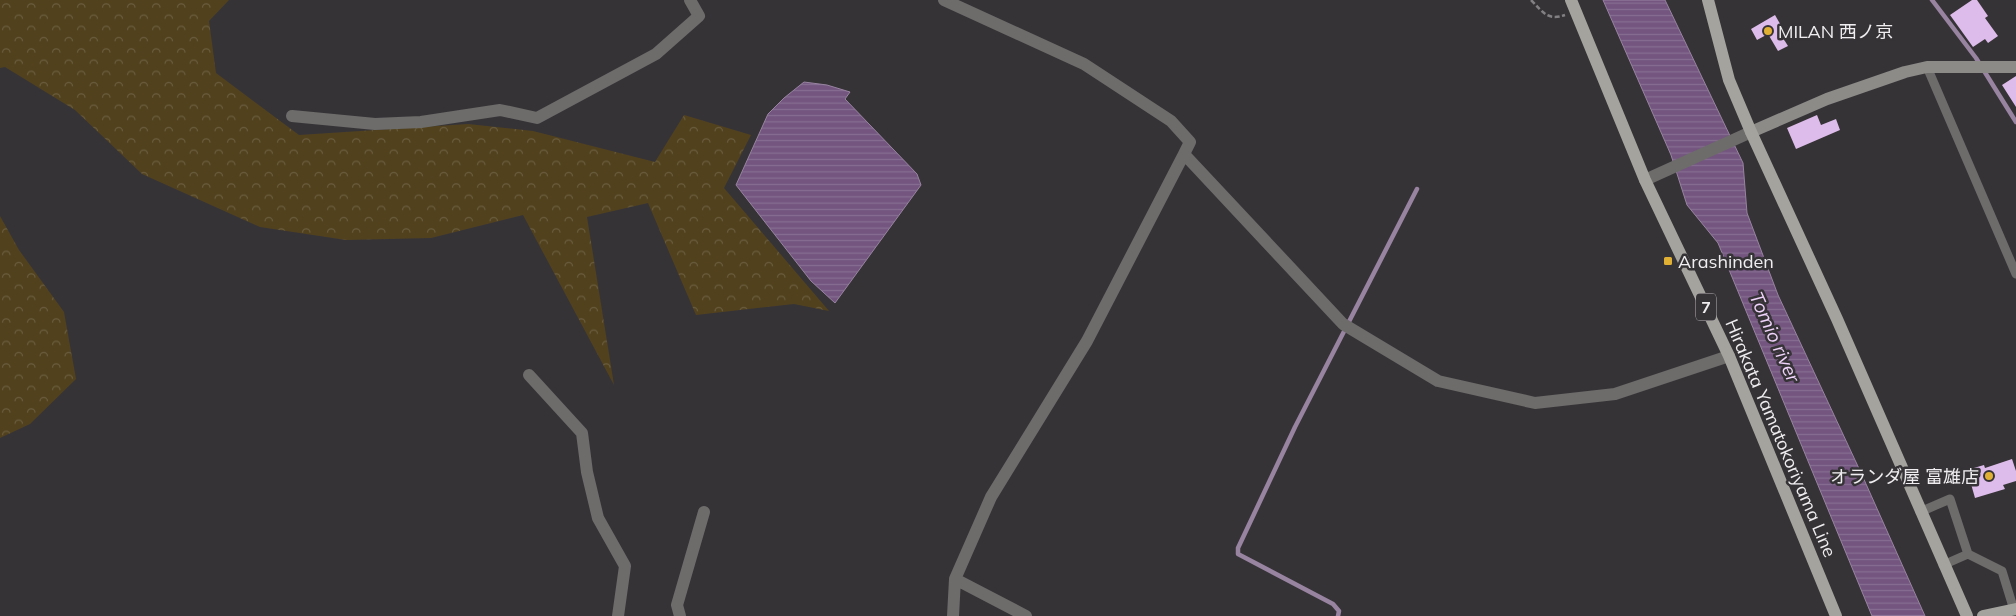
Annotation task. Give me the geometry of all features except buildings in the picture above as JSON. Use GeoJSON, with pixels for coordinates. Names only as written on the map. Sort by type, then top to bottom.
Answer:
{"type":"FeatureCollection","features":[{"type":"Feature","properties":{"kind":"main road","name":"Hirakata Yamatokoriyama Line"},"geometry":{"type":"LineString","coordinates":[[1571,0],[1645,180],[1729,356],[1836,616]]}},
{"type":"Feature","properties":{"kind":"main road"},"geometry":{"type":"LineString","coordinates":[[1708,0],[1729,80],[1837,319],[1943,565],[1967,616]]}},
{"type":"Feature","properties":{"kind":"main road"},"geometry":{"type":"LineString","coordinates":[[1983,616],[2015,610]]}},
{"type":"Feature","properties":{"kind":"street"},"geometry":{"type":"LineString","coordinates":[[292,116],[375,124],[420,122],[500,110],[537,118],[656,54],[699,16],[690,0]]}},
{"type":"Feature","properties":{"kind":"street"},"geometry":{"type":"LineString","coordinates":[[944,0],[1084,64],[1171,121],[1190,142],[1087,341],[991,497],[955,579],[953,616]]}},
{"type":"Feature","properties":{"kind":"street"},"geometry":{"type":"LineString","coordinates":[[1645,180],[1827,100],[1905,72],[1927,67],[2016,68]]}},
{"type":"Feature","properties":{"kind":"street"},"geometry":{"type":"LineString","coordinates":[[1184,154],[1343,324],[1438,381],[1535,403],[1615,394],[1729,356]]}},
{"type":"Feature","properties":{"kind":"street"},"geometry":{"type":"LineString","coordinates":[[529,376],[582,433],[587,472],[598,518],[625,566],[618,616]]}},
{"type":"Feature","properties":{"kind":"street"},"geometry":{"type":"LineString","coordinates":[[680,616],[677,605],[704,512]]}},
{"type":"Feature","properties":{"kind":"street"},"geometry":{"type":"LineString","coordinates":[[955,579],[1026,616]]}},
{"type":"Feature","properties":{"kind":"lane"},"geometry":{"type":"LineString","coordinates":[[1927,67],[2016,274]]}},
{"type":"Feature","properties":{"kind":"lane"},"geometry":{"type":"LineString","coordinates":[[1920,512],[1950,499],[1968,554],[2002,571],[2015,610]]}},
{"type":"Feature","properties":{"kind":"lane"},"geometry":{"type":"LineString","coordinates":[[1943,565],[1968,554]]}},
{"type":"Feature","properties":{"kind":"path"},"geometry":{"type":"LineString","coordinates":[[1531,0],[1548,16],[1554,18],[1576,12]]}},
{"type":"Feature","properties":{"kind":"green space"},"geometry":{"type":"Polygon","coordinates":[[[0,0],[229,0],[209,21],[216,73],[299,135],[468,124],[533,131],[655,162],[684,115],[751,135],[724,188],[829,311],[794,304],[696,315],[648,203],[587,217],[614,385],[523,215],[431,238],[346,240],[260,227],[142,174],[75,110],[5,67],[0,68],[0,0]]]}},
{"type":"Feature","properties":{"kind":"green space"},"geometry":{"type":"Polygon","coordinates":[[[0,216],[19,250],[64,312],[76,379],[30,424],[0,438],[0,216]]]}},
{"type":"Feature","properties":{"kind":"water","name":"Tomio river"},"geometry":{"type":"Polygon","coordinates":[[[1603,0],[1665,0],[1743,163],[1747,213],[1778,295],[1925,616],[1872,616],[1718,243],[1687,205],[1671,155],[1603,0]]]}},
{"type":"Feature","properties":{"kind":"water"},"geometry":{"type":"Polygon","coordinates":[[[804,82],[827,85],[850,92],[845,99],[917,174],[921,185],[835,303],[811,281],[736,185],[768,114],[804,82]]]}},
{"type":"Feature","properties":{"kind":"waterway"},"geometry":{"type":"LineString","coordinates":[[1932,0],[1976,58],[2016,122]]}},
{"type":"Feature","properties":{"kind":"waterway"},"geometry":{"type":"LineString","coordinates":[[1338,616],[1339,611],[1333,604],[1238,554],[1238,548],[1295,427],[1417,189]]}},
{"type":"Feature","properties":{"kind":"place","name":"MILAN 西ノ京"},"geometry":{"type":"Point","coordinates":[1768,31]}},
{"type":"Feature","properties":{"kind":"place","name":"Arashinden"},"geometry":{"type":"Point","coordinates":[1668,261]}},
{"type":"Feature","properties":{"kind":"place","name":"オランダ屋 富雄店"},"geometry":{"type":"Point","coordinates":[1989,476]}}]}
